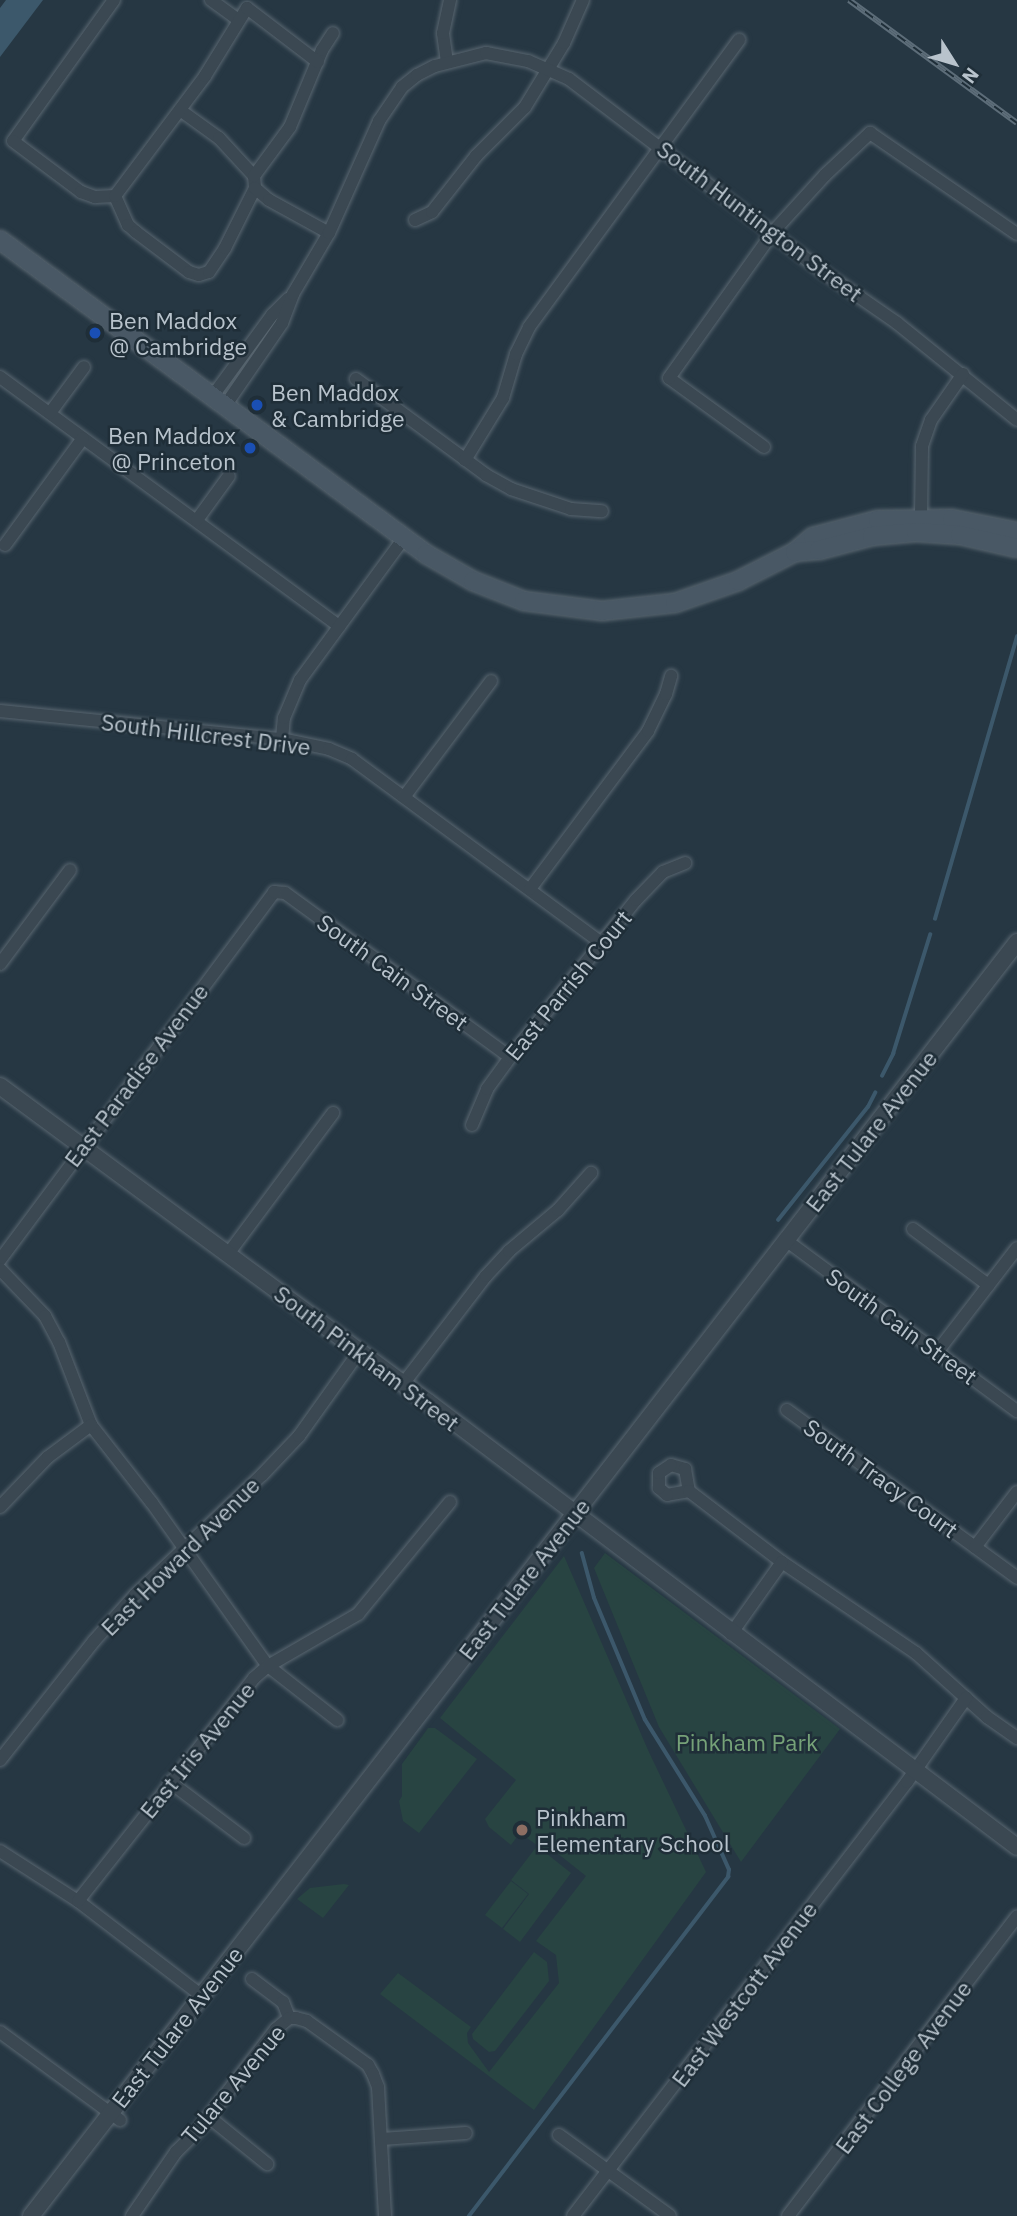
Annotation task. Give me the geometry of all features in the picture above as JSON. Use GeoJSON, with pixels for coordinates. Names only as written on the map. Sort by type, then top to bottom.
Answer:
{"type":"FeatureCollection","features":[{"type":"Feature","properties":{"kind":"main road"},"geometry":{"type":"LineString","coordinates":[[0,240],[445,567],[491,590],[533,603],[592,611],[634,610],[685,601],[726,587],[795,552],[813,537],[878,520],[921,518],[971,521],[1017,532]]}},
{"type":"Feature","properties":{"kind":"main road"},"geometry":{"type":"LineString","coordinates":[[795,552],[819,550],[872,536],[922,532],[972,537],[1017,548]]}},
{"type":"Feature","properties":{"kind":"street"},"geometry":{"type":"LineString","coordinates":[[114,0],[13,141],[81,192],[95,197],[115,196]]}},
{"type":"Feature","properties":{"kind":"street"},"geometry":{"type":"LineString","coordinates":[[211,0],[239,20]]}},
{"type":"Feature","properties":{"kind":"street"},"geometry":{"type":"LineString","coordinates":[[219,401],[274,337],[293,294],[329,233],[379,121],[390,104],[402,88],[417,75],[447,62],[443,33],[450,0]]}},
{"type":"Feature","properties":{"kind":"street"},"geometry":{"type":"LineString","coordinates":[[415,220],[432,212],[476,156],[525,107],[549,69],[583,0]]}},
{"type":"Feature","properties":{"kind":"street"},"geometry":{"type":"LineString","coordinates":[[115,196],[180,110],[247,8],[318,62]]}},
{"type":"Feature","properties":{"kind":"street"},"geometry":{"type":"LineString","coordinates":[[115,196],[128,225],[136,232],[189,272],[199,275],[209,272],[225,248],[254,182],[290,127],[333,33]]}},
{"type":"Feature","properties":{"kind":"street"},"geometry":{"type":"LineString","coordinates":[[465,460],[503,398],[516,354],[529,327],[739,40]]}},
{"type":"Feature","properties":{"kind":"street","name":"South Huntington Street"},"geometry":{"type":"LineString","coordinates":[[447,62],[486,53],[549,69],[569,79],[963,374],[1017,420]]}},
{"type":"Feature","properties":{"kind":"street"},"geometry":{"type":"LineString","coordinates":[[180,110],[219,138],[269,200],[329,233]]}},
{"type":"Feature","properties":{"kind":"street"},"geometry":{"type":"LineString","coordinates":[[764,447],[669,378],[772,232],[825,174],[870,133],[1017,234]]}},
{"type":"Feature","properties":{"kind":"street"},"geometry":{"type":"LineString","coordinates":[[50,414],[85,368]]}},
{"type":"Feature","properties":{"kind":"street"},"geometry":{"type":"LineString","coordinates":[[921,518],[922,446],[931,420],[963,374]]}},
{"type":"Feature","properties":{"kind":"street"},"geometry":{"type":"LineString","coordinates":[[0,377],[339,625]]}},
{"type":"Feature","properties":{"kind":"street"},"geometry":{"type":"LineString","coordinates":[[356,379],[465,460],[511,489],[571,509],[602,511]]}},
{"type":"Feature","properties":{"kind":"street"},"geometry":{"type":"LineString","coordinates":[[5,545],[83,438]]}},
{"type":"Feature","properties":{"kind":"street"},"geometry":{"type":"LineString","coordinates":[[197,520],[229,476]]}},
{"type":"Feature","properties":{"kind":"street"},"geometry":{"type":"LineString","coordinates":[[282,739],[284,718],[300,680],[404,538]]}},
{"type":"Feature","properties":{"kind":"street"},"geometry":{"type":"LineString","coordinates":[[530,889],[648,731],[666,694],[671,676]]}},
{"type":"Feature","properties":{"kind":"street"},"geometry":{"type":"LineString","coordinates":[[404,797],[491,681]]}},
{"type":"Feature","properties":{"kind":"street","name":"South Hillcrest Drive"},"geometry":{"type":"LineString","coordinates":[[0,711],[282,739],[329,749],[352,759],[602,943]]}},
{"type":"Feature","properties":{"kind":"street","name":"East Parrish Court"},"geometry":{"type":"LineString","coordinates":[[472,1125],[487,1088],[602,943],[663,872],[685,863]]}},
{"type":"Feature","properties":{"kind":"street"},"geometry":{"type":"LineString","coordinates":[[0,964],[70,870]]}},
{"type":"Feature","properties":{"kind":"street","name":"South Cain Street"},"geometry":{"type":"LineString","coordinates":[[274,892],[285,893],[510,1057]]}},
{"type":"Feature","properties":{"kind":"street","name":"East Paradise Avenue"},"geometry":{"type":"LineString","coordinates":[[0,1260],[274,892]]}},
{"type":"Feature","properties":{"kind":"street","name":"East Tulare Avenue"},"geometry":{"type":"LineString","coordinates":[[31,2216],[116,2116],[201,1995],[1017,942]]}},
{"type":"Feature","properties":{"kind":"street","name":"South Pinkham Street"},"geometry":{"type":"LineString","coordinates":[[0,1086],[403,1384],[573,1515],[1017,1847]]}},
{"type":"Feature","properties":{"kind":"street"},"geometry":{"type":"LineString","coordinates":[[228,1254],[333,1113]]}},
{"type":"Feature","properties":{"kind":"street"},"geometry":{"type":"LineString","coordinates":[[403,1384],[486,1276],[509,1251],[558,1210],[591,1173]]}},
{"type":"Feature","properties":{"kind":"street"},"geometry":{"type":"LineString","coordinates":[[913,1228],[988,1285]]}},
{"type":"Feature","properties":{"kind":"street","name":"South Cain Street"},"geometry":{"type":"LineString","coordinates":[[787,1241],[1017,1411]]}},
{"type":"Feature","properties":{"kind":"street"},"geometry":{"type":"LineString","coordinates":[[937,1352],[1017,1248]]}},
{"type":"Feature","properties":{"kind":"street"},"geometry":{"type":"LineString","coordinates":[[0,1269],[45,1316],[59,1342],[91,1425],[184,1548],[268,1666],[337,1720]]}},
{"type":"Feature","properties":{"kind":"street","name":"East Howard Avenue"},"geometry":{"type":"LineString","coordinates":[[0,1760],[94,1641],[135,1595],[299,1436],[359,1352]]}},
{"type":"Feature","properties":{"kind":"street","name":"South Tracy Court"},"geometry":{"type":"LineString","coordinates":[[787,1410],[1017,1578]]}},
{"type":"Feature","properties":{"kind":"street"},"geometry":{"type":"LineString","coordinates":[[0,1507],[48,1457],[91,1425]]}},
{"type":"Feature","properties":{"kind":"street"},"geometry":{"type":"LineString","coordinates":[[689,1491],[782,1562],[916,1653],[966,1698],[1017,1738]]}},
{"type":"Feature","properties":{"kind":"street"},"geometry":{"type":"LineString","coordinates":[[975,1547],[1017,1492]]}},
{"type":"Feature","properties":{"kind":"street","name":"East Iris Avenue"},"geometry":{"type":"LineString","coordinates":[[78,1901],[233,1701],[268,1666],[358,1614],[450,1502]]}},
{"type":"Feature","properties":{"kind":"street"},"geometry":{"type":"LineString","coordinates":[[731,1634],[782,1562]]}},
{"type":"Feature","properties":{"kind":"street"},"geometry":{"type":"LineString","coordinates":[[913,1771],[966,1698]]}},
{"type":"Feature","properties":{"kind":"street","name":"East Westcott Avenue"},"geometry":{"type":"LineString","coordinates":[[573,2216],[913,1771]]}},
{"type":"Feature","properties":{"kind":"street"},"geometry":{"type":"LineString","coordinates":[[170,1782],[244,1838]]}},
{"type":"Feature","properties":{"kind":"street"},"geometry":{"type":"LineString","coordinates":[[0,1851],[78,1901],[201,1995]]}},
{"type":"Feature","properties":{"kind":"street","name":"East College Avenue"},"geometry":{"type":"LineString","coordinates":[[788,2216],[1017,1917]]}},
{"type":"Feature","properties":{"kind":"street","name":"East Tulare Avenue"},"geometry":{"type":"LineString","coordinates":[[252,1979],[283,2002],[289,2018]]}},
{"type":"Feature","properties":{"kind":"street","name":"Tulare Avenue"},"geometry":{"type":"LineString","coordinates":[[133,2216],[176,2152],[208,2117],[276,2029],[289,2018],[307,2021],[368,2065],[378,2087],[385,2216]]}},
{"type":"Feature","properties":{"kind":"street"},"geometry":{"type":"LineString","coordinates":[[0,2032],[116,2116]]}},
{"type":"Feature","properties":{"kind":"street"},"geometry":{"type":"LineString","coordinates":[[208,2117],[267,2164]]}},
{"type":"Feature","properties":{"kind":"street"},"geometry":{"type":"LineString","coordinates":[[382,2139],[466,2133]]}},
{"type":"Feature","properties":{"kind":"street"},"geometry":{"type":"LineString","coordinates":[[558,2135],[670,2216]]}},
{"type":"Feature","properties":{"kind":"green space","name":"Pinkham Park"},"geometry":{"type":"Polygon","coordinates":[[[605,1553],[840,1729],[741,1862],[659,1727],[594,1568],[605,1553]]]}},
{"type":"Feature","properties":{"kind":"green space"},"geometry":{"type":"Polygon","coordinates":[[[564,1556],[648,1750],[706,1872],[534,2110],[380,1994],[398,1973],[471,2027],[467,2033],[468,2043],[489,2072],[559,1983],[556,1955],[536,1941],[586,1876],[552,1849],[548,1853],[520,1833],[511,1845],[489,1827],[485,1819],[516,1780],[440,1718],[564,1556]]]}},
{"type":"Feature","properties":{"kind":"green space"},"geometry":{"type":"Polygon","coordinates":[[[428,1728],[435,1728],[477,1759],[419,1833],[403,1821],[399,1801],[402,1796],[402,1764],[428,1728]]]}},
{"type":"Feature","properties":{"kind":"green space"},"geometry":{"type":"Polygon","coordinates":[[[537,1846],[571,1873],[520,1942],[503,1929],[529,1894],[511,1880],[537,1846]]]}},
{"type":"Feature","properties":{"kind":"green space"},"geometry":{"type":"Polygon","coordinates":[[[511,1881],[528,1894],[502,1928],[485,1915],[511,1881]]]}},
{"type":"Feature","properties":{"kind":"green space"},"geometry":{"type":"Polygon","coordinates":[[[349,1885],[323,1918],[297,1899],[310,1888],[349,1885]]]}},
{"type":"Feature","properties":{"kind":"green space"},"geometry":{"type":"Polygon","coordinates":[[[534,1952],[547,1962],[549,1981],[495,2051],[489,2052],[473,2039],[472,2034],[534,1952]]]}},
{"type":"Feature","properties":{"kind":"water"},"geometry":{"type":"Polygon","coordinates":[[[6,0],[43,0],[0,57],[0,8],[6,0]]]}},
{"type":"Feature","properties":{"kind":"waterway"},"geometry":{"type":"LineString","coordinates":[[935,919],[1017,637]]}},
{"type":"Feature","properties":{"kind":"waterway"},"geometry":{"type":"LineString","coordinates":[[882,1076],[893,1054],[930,935]]}},
{"type":"Feature","properties":{"kind":"waterway"},"geometry":{"type":"LineString","coordinates":[[778,1220],[868,1107],[875,1093]]}},
{"type":"Feature","properties":{"kind":"waterway"},"geometry":{"type":"LineString","coordinates":[[469,2216],[728,1877],[729,1870],[705,1816],[645,1720],[594,1598],[582,1554]]}},
{"type":"Feature","properties":{"kind":"railway"},"geometry":{"type":"LineString","coordinates":[[849,0],[1017,123]]}},
{"type":"Feature","properties":{"kind":"place","name":"Ben Maddox @ Cambridge"},"geometry":{"type":"Point","coordinates":[95,333]}},
{"type":"Feature","properties":{"kind":"place","name":"Ben Maddox & Cambridge"},"geometry":{"type":"Point","coordinates":[257,405]}},
{"type":"Feature","properties":{"kind":"place","name":"Ben Maddox @ Princeton"},"geometry":{"type":"Point","coordinates":[250,448]}},
{"type":"Feature","properties":{"kind":"place","name":"Pinkham Elementary School"},"geometry":{"type":"Point","coordinates":[522,1830]}}]}
